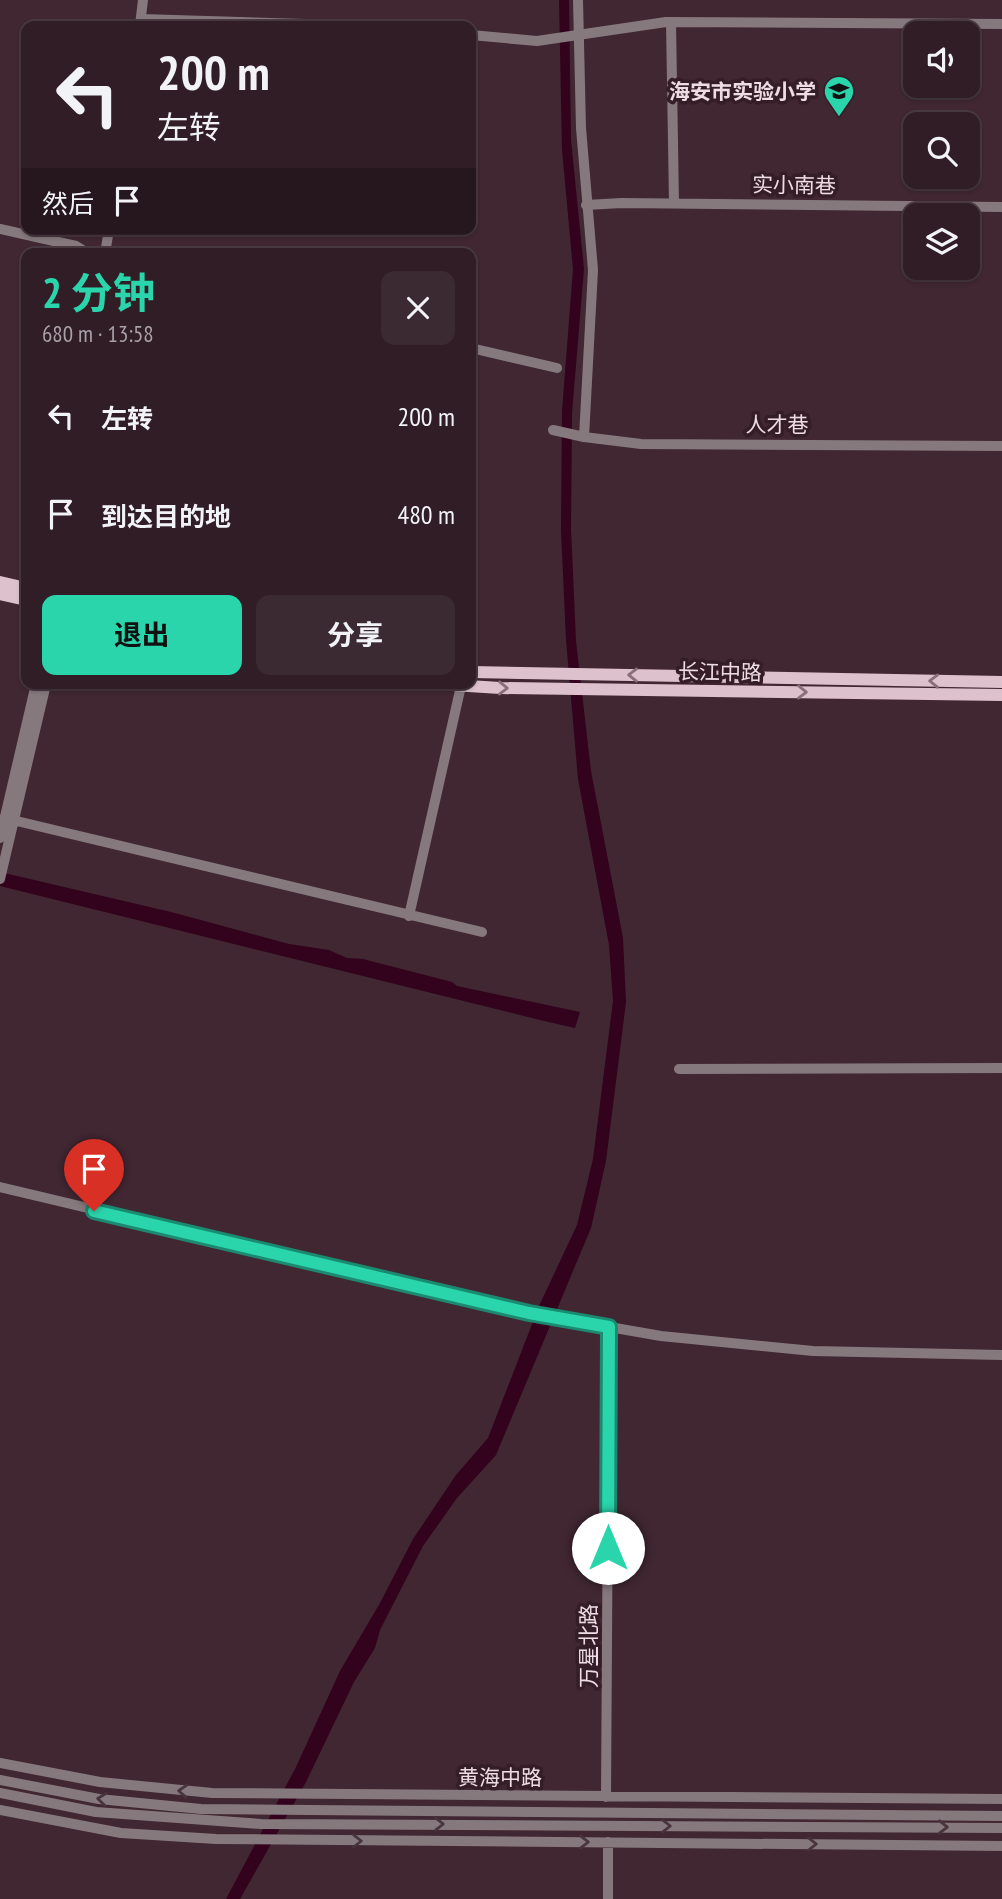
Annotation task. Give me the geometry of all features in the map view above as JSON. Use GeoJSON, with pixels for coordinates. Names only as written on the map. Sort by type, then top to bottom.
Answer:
{"type":"FeatureCollection","features":[{"type":"Feature","properties":{"kind":"main road"},"geometry":{"type":"LineString","coordinates":[[0,582],[21,587]]}},
{"type":"Feature","properties":{"kind":"main road"},"geometry":{"type":"LineString","coordinates":[[0,594],[21,599]]}},
{"type":"Feature","properties":{"kind":"main road","name":"长江中路"},"geometry":{"type":"LineString","coordinates":[[476,672],[1002,682]]}},
{"type":"Feature","properties":{"kind":"main road","name":"长江中路"},"geometry":{"type":"LineString","coordinates":[[476,686],[1002,695]]}},
{"type":"Feature","properties":{"kind":"street"},"geometry":{"type":"LineString","coordinates":[[141,21],[143,0]]}},
{"type":"Feature","properties":{"kind":"street"},"geometry":{"type":"LineString","coordinates":[[578,0],[581,128],[593,270],[582,436]]}},
{"type":"Feature","properties":{"kind":"street"},"geometry":{"type":"LineString","coordinates":[[671,22],[674,203]]}},
{"type":"Feature","properties":{"kind":"street"},"geometry":{"type":"LineString","coordinates":[[476,35],[537,41],[671,22],[1002,24]]}},
{"type":"Feature","properties":{"kind":"street","name":"实小南巷"},"geometry":{"type":"LineString","coordinates":[[586,205],[674,203],[1002,207]]}},
{"type":"Feature","properties":{"kind":"street"},"geometry":{"type":"LineString","coordinates":[[0,229],[21,234]]}},
{"type":"Feature","properties":{"kind":"street"},"geometry":{"type":"LineString","coordinates":[[27,235],[79,248]]}},
{"type":"Feature","properties":{"kind":"street"},"geometry":{"type":"LineString","coordinates":[[476,349],[558,368]]}},
{"type":"Feature","properties":{"kind":"street","name":"人才巷"},"geometry":{"type":"LineString","coordinates":[[555,430],[641,444],[1002,446]]}},
{"type":"Feature","properties":{"kind":"street"},"geometry":{"type":"LineString","coordinates":[[1,874],[35,689]]}},
{"type":"Feature","properties":{"kind":"street"},"geometry":{"type":"LineString","coordinates":[[0,838],[9,819],[45,689]]}},
{"type":"Feature","properties":{"kind":"street"},"geometry":{"type":"LineString","coordinates":[[409,916],[460,689]]}},
{"type":"Feature","properties":{"kind":"street"},"geometry":{"type":"LineString","coordinates":[[9,819],[482,932]]}},
{"type":"Feature","properties":{"kind":"street"},"geometry":{"type":"LineString","coordinates":[[679,1069],[1002,1068]]}},
{"type":"Feature","properties":{"kind":"street"},"geometry":{"type":"LineString","coordinates":[[0,1187],[532,1313],[661,1336],[813,1351],[1002,1355]]}},
{"type":"Feature","properties":{"kind":"street","name":"万星北路"},"geometry":{"type":"LineString","coordinates":[[606,1797],[609,1327]]}},
{"type":"Feature","properties":{"kind":"street","name":"黄海中路"},"geometry":{"type":"LineString","coordinates":[[0,1763],[100,1782],[212,1793],[1002,1799]]}},
{"type":"Feature","properties":{"kind":"street","name":"黄海中路"},"geometry":{"type":"LineString","coordinates":[[0,1780],[99,1799],[210,1809],[1002,1816]]}},
{"type":"Feature","properties":{"kind":"street"},"geometry":{"type":"LineString","coordinates":[[0,1793],[96,1812],[162,1819],[261,1824],[1002,1828]]}},
{"type":"Feature","properties":{"kind":"street"},"geometry":{"type":"LineString","coordinates":[[210,1809],[212,1793]]}},
{"type":"Feature","properties":{"kind":"street"},"geometry":{"type":"LineString","coordinates":[[360,1811],[361,1795]]}},
{"type":"Feature","properties":{"kind":"street"},"geometry":{"type":"LineString","coordinates":[[517,1812],[518,1796]]}},
{"type":"Feature","properties":{"kind":"street"},"geometry":{"type":"LineString","coordinates":[[794,1798],[794,1814]]}},
{"type":"Feature","properties":{"kind":"street"},"geometry":{"type":"LineString","coordinates":[[46,1820],[48,1803]]}},
{"type":"Feature","properties":{"kind":"street"},"geometry":{"type":"LineString","coordinates":[[0,1810],[121,1833],[216,1839],[1002,1846]]}},
{"type":"Feature","properties":{"kind":"street"},"geometry":{"type":"LineString","coordinates":[[162,1819],[162,1836]]}},
{"type":"Feature","properties":{"kind":"street"},"geometry":{"type":"LineString","coordinates":[[216,1839],[217,1822]]}},
{"type":"Feature","properties":{"kind":"street"},"geometry":{"type":"LineString","coordinates":[[302,1824],[306,1840]]}},
{"type":"Feature","properties":{"kind":"street"},"geometry":{"type":"LineString","coordinates":[[519,1825],[519,1842]]}},
{"type":"Feature","properties":{"kind":"street"},"geometry":{"type":"LineString","coordinates":[[913,1845],[914,1827]]}},
{"type":"Feature","properties":{"kind":"street"},"geometry":{"type":"LineString","coordinates":[[608,1842],[608,1899]]}},
{"type":"Feature","properties":{"kind":"shaded area"},"geometry":{"type":"Polygon","coordinates":[[[559,0],[569,0],[571,140],[584,269],[572,413],[571,529],[576,641],[591,771],[623,938],[626,1002],[606,1161],[591,1228],[496,1455],[457,1498],[423,1546],[380,1630],[375,1648],[354,1682],[306,1782],[240,1899],[226,1899],[296,1767],[340,1671],[413,1539],[456,1475],[488,1438],[539,1306],[577,1225],[593,1159],[613,1001],[609,945],[578,779],[566,640],[561,531],[562,411],[573,269],[562,150],[559,0]]]}},
{"type":"Feature","properties":{"kind":"shaded area"},"geometry":{"type":"Polygon","coordinates":[[[0,872],[171,912],[289,944],[329,950],[347,958],[363,959],[452,982],[457,986],[580,1012],[575,1028],[544,1021],[0,886],[0,872]]]}},
{"type":"Feature","properties":{"kind":"place","name":"海安市实验小学"},"geometry":{"type":"Point","coordinates":[839,118]}},
{"type":"Feature","properties":{"kind":"route"},"geometry":{"type":"LineString","coordinates":[[94,1211],[529,1313],[609,1327],[608,1548]]}}]}
